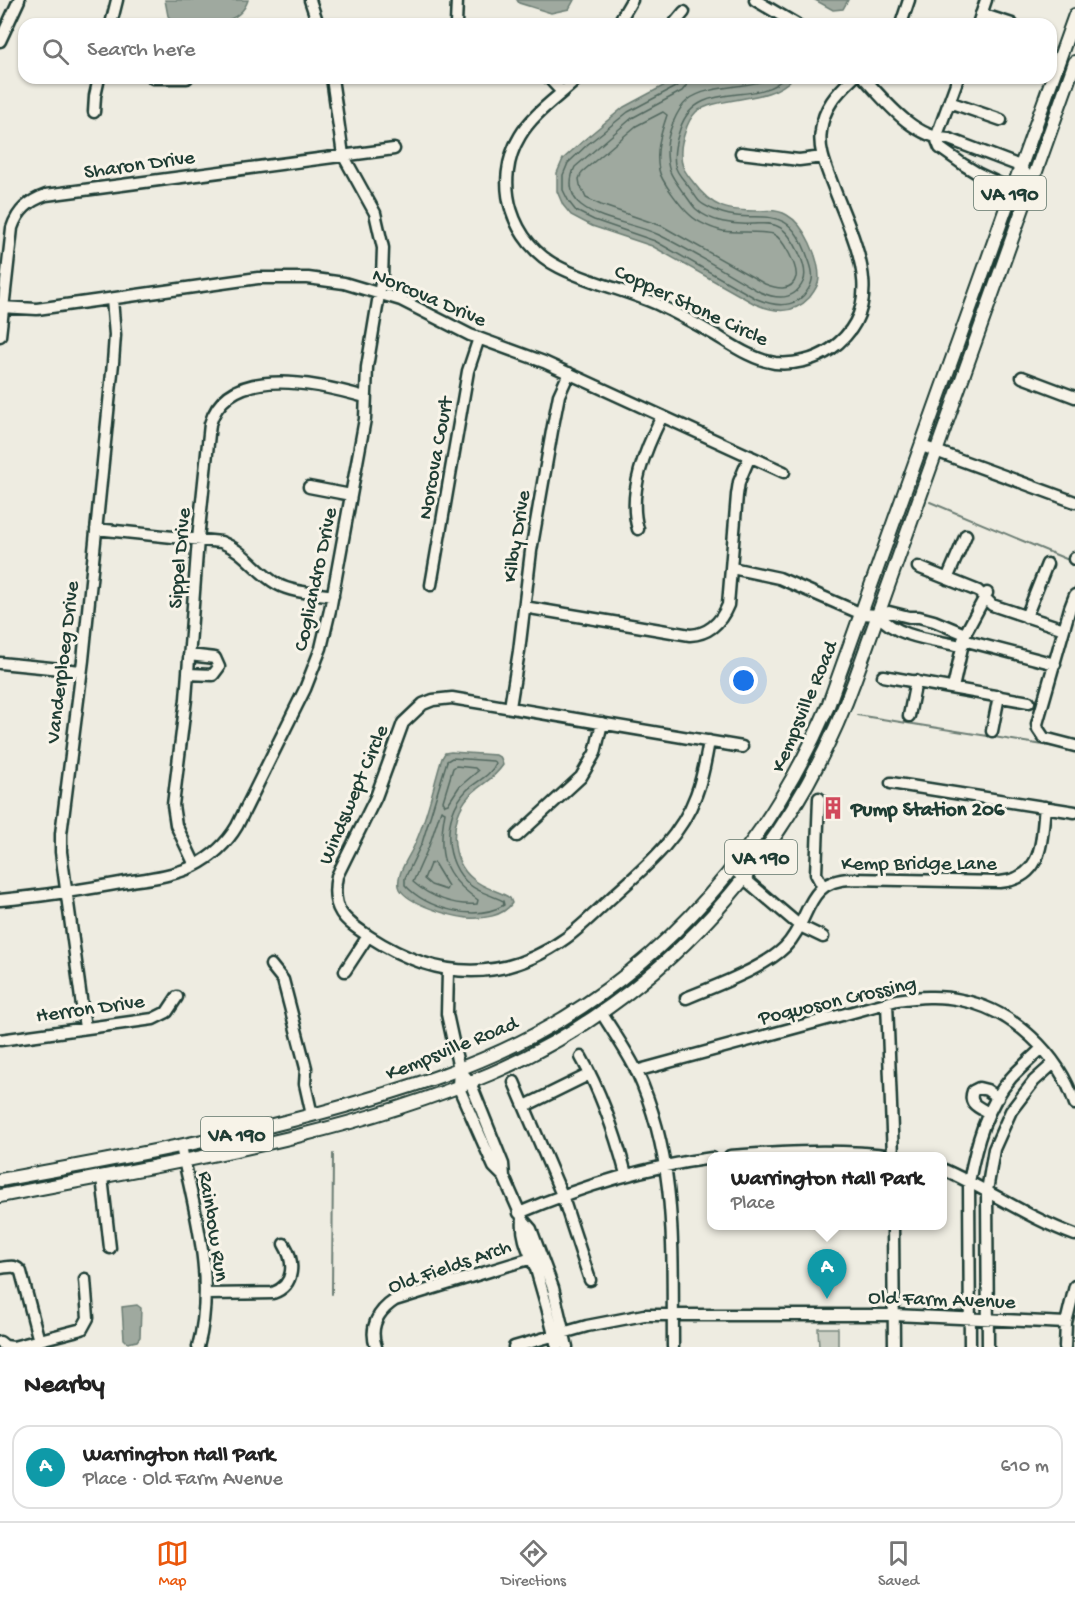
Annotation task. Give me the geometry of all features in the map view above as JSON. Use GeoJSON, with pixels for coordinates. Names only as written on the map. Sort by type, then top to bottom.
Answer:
{"type":"FeatureCollection","features":[{"type":"Feature","properties":{"kind":"main road","name":"Kempsville Road"},"geometry":{"type":"LineString","coordinates":[[1057,64],[1075,15]]}},
{"type":"Feature","properties":{"kind":"main road","name":"Kempsville Road"},"geometry":{"type":"LineString","coordinates":[[0,1196],[184,1161],[335,1125],[420,1100],[464,1084],[537,1051],[601,1012],[631,991],[706,923],[744,879],[783,826],[818,766],[844,708],[1075,62]]}},
{"type":"Feature","properties":{"kind":"main road","name":"Kempsville Road"},"geometry":{"type":"LineString","coordinates":[[0,1180],[181,1146],[312,1115],[397,1091],[459,1069],[535,1035],[579,1009],[620,980],[675,932],[733,869],[771,816],[807,752],[828,706],[1050,84]]}},
{"type":"Feature","properties":{"kind":"street"},"geometry":{"type":"LineString","coordinates":[[0,41],[19,0]]}},
{"type":"Feature","properties":{"kind":"street"},"geometry":{"type":"LineString","coordinates":[[112,18],[117,0]]}},
{"type":"Feature","properties":{"kind":"street"},"geometry":{"type":"LineString","coordinates":[[310,0],[316,18]]}},
{"type":"Feature","properties":{"kind":"street"},"geometry":{"type":"LineString","coordinates":[[456,18],[457,0]]}},
{"type":"Feature","properties":{"kind":"street"},"geometry":{"type":"LineString","coordinates":[[625,18],[632,0]]}},
{"type":"Feature","properties":{"kind":"street"},"geometry":{"type":"LineString","coordinates":[[755,0],[785,18]]}},
{"type":"Feature","properties":{"kind":"street"},"geometry":{"type":"LineString","coordinates":[[903,18],[909,0]]}},
{"type":"Feature","properties":{"kind":"street"},"geometry":{"type":"LineString","coordinates":[[979,18],[986,0]]}},
{"type":"Feature","properties":{"kind":"street"},"geometry":{"type":"LineString","coordinates":[[679,18],[684,12]]}},
{"type":"Feature","properties":{"kind":"street"},"geometry":{"type":"LineString","coordinates":[[94,112],[98,84]]}},
{"type":"Feature","properties":{"kind":"street","name":"Cogliandro Drive"},"geometry":{"type":"LineString","coordinates":[[0,900],[174,873],[195,865],[218,849],[233,833],[313,670],[326,632],[365,418],[367,367],[383,265],[380,231],[369,199],[343,155],[333,84]]}},
{"type":"Feature","properties":{"kind":"street"},"geometry":{"type":"LineString","coordinates":[[555,84],[562,92]]}},
{"type":"Feature","properties":{"kind":"street","name":"Copper Stone Circle"},"geometry":{"type":"LineString","coordinates":[[571,84],[524,130],[509,162],[508,200],[517,225],[526,240],[538,253],[560,268],[655,303],[750,355],[775,363],[797,362],[828,351],[851,328],[862,303],[863,269],[823,157],[820,130],[833,98],[847,84]]}},
{"type":"Feature","properties":{"kind":"street"},"geometry":{"type":"LineString","coordinates":[[870,84],[902,117],[936,138],[949,139],[1020,166],[1032,182],[1011,189],[977,173],[940,148],[936,138],[956,84]]}},
{"type":"Feature","properties":{"kind":"street"},"geometry":{"type":"LineString","coordinates":[[950,102],[1001,120]]}},
{"type":"Feature","properties":{"kind":"street","name":"Sharon Drive"},"geometry":{"type":"LineString","coordinates":[[0,336],[1,307],[12,228],[18,214],[36,199],[46,195],[394,149]]}},
{"type":"Feature","properties":{"kind":"street"},"geometry":{"type":"LineString","coordinates":[[741,153],[799,160],[823,157]]}},
{"type":"Feature","properties":{"kind":"street","name":"Norcova Drive"},"geometry":{"type":"LineString","coordinates":[[1,307],[37,309],[258,279],[281,278],[323,280],[380,292],[420,308],[479,338],[569,373],[784,472]]}},
{"type":"Feature","properties":{"kind":"street","name":"Vanderploeg Drive"},"geometry":{"type":"LineString","coordinates":[[85,1028],[60,845],[81,671],[114,354],[112,299]]}},
{"type":"Feature","properties":{"kind":"street","name":"Norcova Court"},"geometry":{"type":"LineString","coordinates":[[431,585],[468,371],[479,338]]}},
{"type":"Feature","properties":{"kind":"street","name":"Kilby Drive"},"geometry":{"type":"LineString","coordinates":[[510,707],[531,551],[559,395],[569,373]]}},
{"type":"Feature","properties":{"kind":"street"},"geometry":{"type":"LineString","coordinates":[[1022,377],[1075,397]]}},
{"type":"Feature","properties":{"kind":"street","name":"Sippel Drive"},"geometry":{"type":"LineString","coordinates":[[195,865],[176,825],[173,805],[188,674],[198,539],[213,414],[223,399],[236,390],[249,386],[282,383],[311,385],[365,397]]}},
{"type":"Feature","properties":{"kind":"street"},"geometry":{"type":"LineString","coordinates":[[638,529],[634,510],[641,469],[647,448],[662,416]]}},
{"type":"Feature","properties":{"kind":"street"},"geometry":{"type":"LineString","coordinates":[[922,446],[1075,502]]}},
{"type":"Feature","properties":{"kind":"street"},"geometry":{"type":"LineString","coordinates":[[524,607],[667,632],[696,635],[710,629],[724,614],[728,605],[736,495],[750,456]]}},
{"type":"Feature","properties":{"kind":"street"},"geometry":{"type":"LineString","coordinates":[[309,488],[351,495]]}},
{"type":"Feature","properties":{"kind":"street"},"geometry":{"type":"LineString","coordinates":[[96,529],[221,542],[240,551],[279,585],[291,590],[333,596]]}},
{"type":"Feature","properties":{"kind":"street"},"geometry":{"type":"LineString","coordinates":[[947,579],[966,535]]}},
{"type":"Feature","properties":{"kind":"street"},"geometry":{"type":"LineString","coordinates":[[1026,617],[1047,564]]}},
{"type":"Feature","properties":{"kind":"street"},"geometry":{"type":"LineString","coordinates":[[918,567],[986,595],[992,605],[1064,629]]}},
{"type":"Feature","properties":{"kind":"street"},"geometry":{"type":"LineString","coordinates":[[732,568],[779,578],[862,614],[878,615],[889,612],[909,618],[934,621],[963,640]]}},
{"type":"Feature","properties":{"kind":"street"},"geometry":{"type":"LineString","coordinates":[[953,688],[963,640],[986,595]]}},
{"type":"Feature","properties":{"kind":"street"},"geometry":{"type":"LineString","coordinates":[[1075,595],[1040,710],[1038,729],[1044,738],[1075,746]]}},
{"type":"Feature","properties":{"kind":"street"},"geometry":{"type":"LineString","coordinates":[[878,615],[886,624],[925,638],[963,640],[1054,664]]}},
{"type":"Feature","properties":{"kind":"street"},"geometry":{"type":"LineString","coordinates":[[188,674],[213,675],[219,667],[215,658],[189,655]]}},
{"type":"Feature","properties":{"kind":"street"},"geometry":{"type":"LineString","coordinates":[[0,663],[81,671]]}},
{"type":"Feature","properties":{"kind":"street"},"geometry":{"type":"LineString","coordinates":[[883,676],[1029,702]]}},
{"type":"Feature","properties":{"kind":"street"},"geometry":{"type":"LineString","coordinates":[[909,716],[916,681]]}},
{"type":"Feature","properties":{"kind":"street"},"geometry":{"type":"LineString","coordinates":[[992,731],[999,696]]}},
{"type":"Feature","properties":{"kind":"street","name":"Windswept Circle"},"geometry":{"type":"LineString","coordinates":[[709,741],[697,793],[672,839],[649,864],[566,938],[532,958],[510,966],[477,971],[448,970],[417,963],[368,936],[342,916],[336,904],[334,890],[337,876],[376,797],[403,723],[423,704],[443,698],[452,698],[510,707],[709,741],[742,747]]}},
{"type":"Feature","properties":{"kind":"street"},"geometry":{"type":"LineString","coordinates":[[517,836],[581,777],[595,753],[602,723]]}},
{"type":"Feature","properties":{"kind":"street"},"geometry":{"type":"LineString","coordinates":[[891,783],[1075,812]]}},
{"type":"Feature","properties":{"kind":"street"},"geometry":{"type":"LineString","coordinates":[[819,798],[816,874],[823,886]]}},
{"type":"Feature","properties":{"kind":"street","name":"Kemp Bridge Lane"},"geometry":{"type":"LineString","coordinates":[[686,998],[753,968],[784,948],[800,926],[815,895],[823,886],[842,879],[1000,882],[1017,879],[1030,870],[1038,857],[1044,807]]}},
{"type":"Feature","properties":{"kind":"street"},"geometry":{"type":"LineString","coordinates":[[733,869],[800,926],[823,937]]}},
{"type":"Feature","properties":{"kind":"street"},"geometry":{"type":"LineString","coordinates":[[345,971],[368,936]]}},
{"type":"Feature","properties":{"kind":"street"},"geometry":{"type":"LineString","coordinates":[[271,965],[283,980],[306,1068],[305,1084],[312,1115]]}},
{"type":"Feature","properties":{"kind":"street"},"geometry":{"type":"LineString","coordinates":[[448,970],[447,1014],[459,1069],[494,1167],[504,1177],[521,1216],[531,1229],[546,1268],[553,1288],[558,1339]]}},
{"type":"Feature","properties":{"kind":"street","name":"Herron Drive"},"geometry":{"type":"LineString","coordinates":[[0,1040],[153,1019],[166,1012],[177,997]]}},
{"type":"Feature","properties":{"kind":"street","name":"Poquoson Crossing"},"geometry":{"type":"LineString","coordinates":[[636,1071],[887,1003],[918,997],[940,997],[983,1006],[1018,1025],[1054,1063],[1067,1084],[1075,1104]]}},
{"type":"Feature","properties":{"kind":"street"},"geometry":{"type":"LineString","coordinates":[[887,1003],[893,1152]]}},
{"type":"Feature","properties":{"kind":"street"},"geometry":{"type":"LineString","coordinates":[[601,1012],[636,1071],[658,1133],[666,1165],[672,1229],[673,1347]]}},
{"type":"Feature","properties":{"kind":"street"},"geometry":{"type":"LineString","coordinates":[[970,1347],[969,1182],[978,1142],[989,1113],[1011,1078],[1042,1048]]}},
{"type":"Feature","properties":{"kind":"street"},"geometry":{"type":"LineString","coordinates":[[581,1056],[611,1121],[626,1174]]}},
{"type":"Feature","properties":{"kind":"street"},"geometry":{"type":"LineString","coordinates":[[988,1347],[987,1191],[994,1149],[1011,1111],[1034,1081],[1054,1063]]}},
{"type":"Feature","properties":{"kind":"street"},"geometry":{"type":"LineString","coordinates":[[525,1106],[590,1074]]}},
{"type":"Feature","properties":{"kind":"street"},"geometry":{"type":"LineString","coordinates":[[514,1082],[562,1195],[590,1280]]}},
{"type":"Feature","properties":{"kind":"street"},"geometry":{"type":"LineString","coordinates":[[989,1113],[971,1101],[973,1091],[979,1088],[987,1090],[998,1098]]}},
{"type":"Feature","properties":{"kind":"street","name":"Rainbow Run"},"geometry":{"type":"LineString","coordinates":[[181,1146],[203,1253],[206,1294],[198,1347]]}},
{"type":"Feature","properties":{"kind":"street"},"geometry":{"type":"LineString","coordinates":[[521,1216],[562,1195],[626,1174],[707,1159]]}},
{"type":"Feature","properties":{"kind":"street"},"geometry":{"type":"LineString","coordinates":[[947,1171],[1034,1217],[1075,1234]]}},
{"type":"Feature","properties":{"kind":"street"},"geometry":{"type":"LineString","coordinates":[[102,1177],[110,1248]]}},
{"type":"Feature","properties":{"kind":"street"},"geometry":{"type":"LineString","coordinates":[[521,1216],[522,1232],[558,1339],[567,1347]]}},
{"type":"Feature","properties":{"kind":"street"},"geometry":{"type":"LineString","coordinates":[[893,1230],[894,1347]]}},
{"type":"Feature","properties":{"kind":"street"},"geometry":{"type":"LineString","coordinates":[[206,1294],[279,1291],[287,1284],[291,1274],[291,1259],[284,1244]]}},
{"type":"Feature","properties":{"kind":"street","name":"Old Fields Arch"},"geometry":{"type":"LineString","coordinates":[[376,1347],[373,1333],[375,1323],[379,1314],[395,1300],[532,1257]]}},
{"type":"Feature","properties":{"kind":"street"},"geometry":{"type":"LineString","coordinates":[[0,1268],[11,1266],[18,1268],[21,1272],[39,1341]]}},
{"type":"Feature","properties":{"kind":"street"},"geometry":{"type":"LineString","coordinates":[[0,1342],[5,1346],[13,1347],[85,1327],[88,1318],[85,1279]]}},
{"type":"Feature","properties":{"kind":"street"},"geometry":{"type":"LineString","coordinates":[[1065,1347],[1066,1323],[1075,1286]]}},
{"type":"Feature","properties":{"kind":"street"},"geometry":{"type":"LineString","coordinates":[[514,1347],[558,1339],[615,1319],[673,1315]]}},
{"type":"Feature","properties":{"kind":"street","name":"Old Farm Avenue"},"geometry":{"type":"LineString","coordinates":[[673,1315],[894,1315],[1066,1323]]}},
{"type":"Feature","properties":{"kind":"shaded area"},"geometry":{"type":"Polygon","coordinates":[[[818,1328],[838,1328],[838,1347],[819,1347],[818,1328]]]}},
{"type":"Feature","properties":{"kind":"water"},"geometry":{"type":"Polygon","coordinates":[[[165,0],[248,0],[243,9],[232,18],[170,18],[165,0]]]}},
{"type":"Feature","properties":{"kind":"water"},"geometry":{"type":"Polygon","coordinates":[[[517,0],[574,0],[569,9],[551,13],[519,3],[517,0]]]}},
{"type":"Feature","properties":{"kind":"water"},"geometry":{"type":"Polygon","coordinates":[[[815,0],[848,0],[843,9],[833,10],[815,0]]]}},
{"type":"Feature","properties":{"kind":"water"},"geometry":{"type":"Polygon","coordinates":[[[667,84],[785,84],[774,91],[719,103],[697,111],[687,127],[681,155],[683,168],[687,174],[700,191],[714,203],[730,209],[781,212],[800,226],[817,261],[819,281],[809,298],[790,309],[769,309],[755,304],[652,246],[592,226],[571,215],[563,205],[557,191],[557,173],[563,159],[624,107],[667,84]]]}},
{"type":"Feature","properties":{"kind":"water"},"geometry":{"type":"Polygon","coordinates":[[[445,753],[496,755],[501,758],[503,765],[462,805],[455,827],[456,850],[465,871],[477,882],[510,898],[512,903],[508,908],[492,916],[467,918],[450,915],[411,900],[400,889],[400,873],[423,825],[442,758],[445,753]]]}},
{"type":"Feature","properties":{"kind":"water"},"geometry":{"type":"Polygon","coordinates":[[[137,1305],[141,1308],[140,1337],[137,1341],[128,1343],[124,1339],[122,1307],[137,1305]]]}},
{"type":"Feature","properties":{"kind":"waterway"},"geometry":{"type":"LineString","coordinates":[[930,502],[1071,561]]}},
{"type":"Feature","properties":{"kind":"waterway"},"geometry":{"type":"LineString","coordinates":[[857,715],[1062,748]]}},
{"type":"Feature","properties":{"kind":"waterway"},"geometry":{"type":"LineString","coordinates":[[332,1294],[333,1154]]}},
{"type":"Feature","properties":{"kind":"place","name":"Pump Station 206"},"geometry":{"type":"Point","coordinates":[833,808]}},
{"type":"Feature","properties":{"kind":"place","name":"Warrington Hall Park"},"geometry":{"type":"Point","coordinates":[827,1299]}}]}
